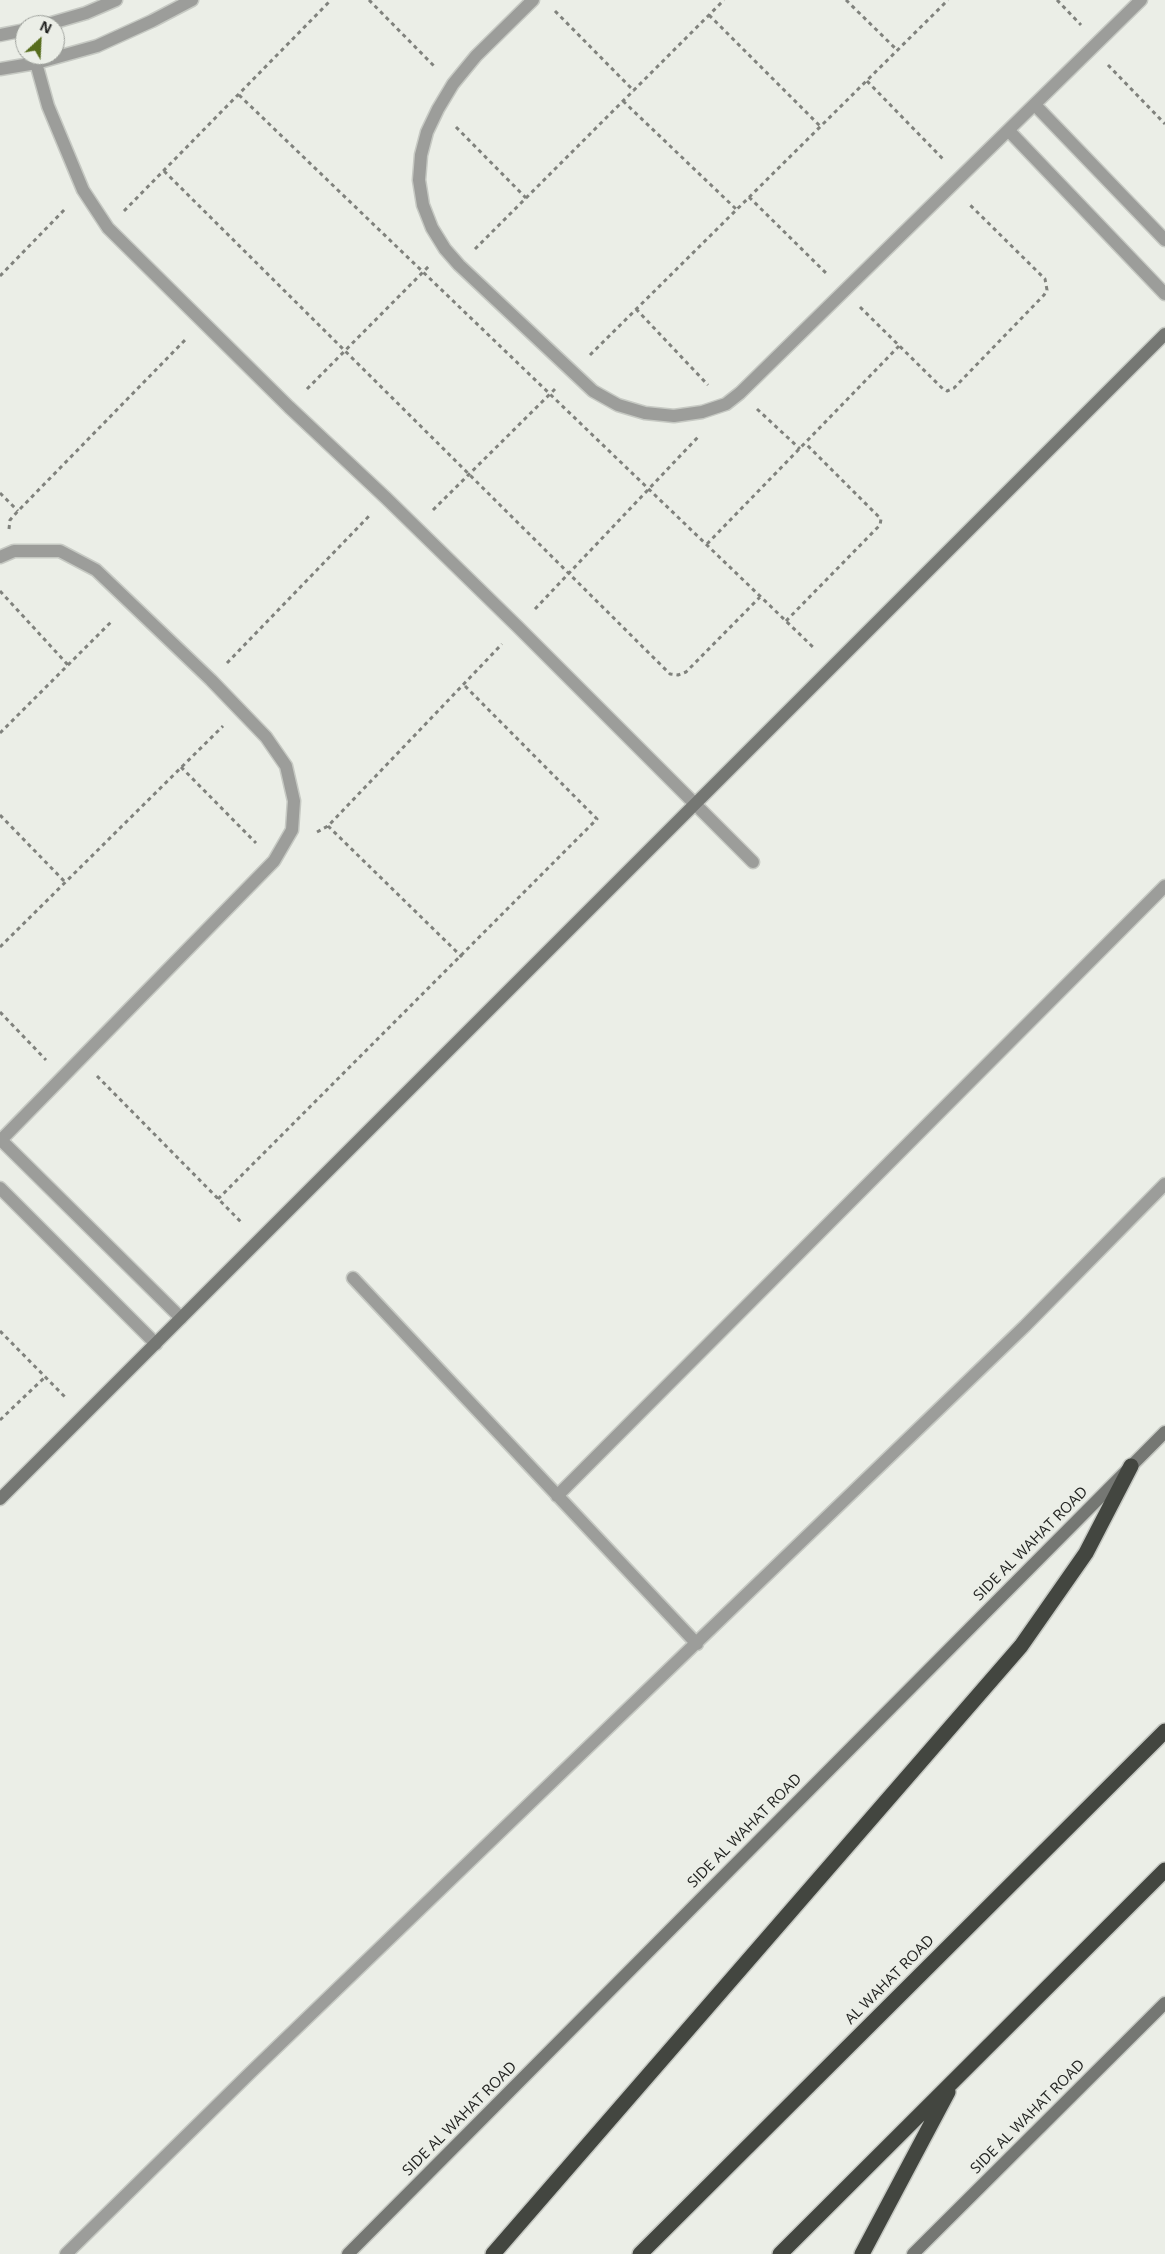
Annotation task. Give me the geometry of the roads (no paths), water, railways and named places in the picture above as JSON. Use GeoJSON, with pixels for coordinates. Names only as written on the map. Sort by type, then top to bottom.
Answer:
{"type":"FeatureCollection","features":[{"type":"Feature","properties":{"kind":"highway"},"geometry":{"type":"LineString","coordinates":[[493,2254],[1021,1646],[1086,1553],[1131,1466]]}},
{"type":"Feature","properties":{"kind":"highway","name":"AL WAHAT ROAD"},"geometry":{"type":"LineString","coordinates":[[640,2254],[1165,1731]]}},
{"type":"Feature","properties":{"kind":"highway"},"geometry":{"type":"LineString","coordinates":[[780,2254],[1165,1870]]}},
{"type":"Feature","properties":{"kind":"highway"},"geometry":{"type":"LineString","coordinates":[[862,2254],[956,2078]]}},
{"type":"Feature","properties":{"kind":"street"},"geometry":{"type":"LineString","coordinates":[[65,19],[86,13],[116,0]]}},
{"type":"Feature","properties":{"kind":"street"},"geometry":{"type":"LineString","coordinates":[[65,54],[97,46],[192,0]]}},
{"type":"Feature","properties":{"kind":"street"},"geometry":{"type":"LineString","coordinates":[[533,0],[476,56],[453,84],[438,109],[427,132],[421,156],[419,180],[423,205],[432,228],[445,249],[459,265],[572,373],[594,391],[627,408],[645,413],[674,416],[702,412],[726,404],[740,393],[1141,0]]}},
{"type":"Feature","properties":{"kind":"street"},"geometry":{"type":"LineString","coordinates":[[0,35],[15,32]]}},
{"type":"Feature","properties":{"kind":"street"},"geometry":{"type":"LineString","coordinates":[[0,69],[21,65]]}},
{"type":"Feature","properties":{"kind":"street"},"geometry":{"type":"LineString","coordinates":[[37,65],[48,106],[83,190],[108,228],[288,407],[386,498],[518,627],[753,862]]}},
{"type":"Feature","properties":{"kind":"street"},"geometry":{"type":"LineString","coordinates":[[1035,105],[1165,240]]}},
{"type":"Feature","properties":{"kind":"street"},"geometry":{"type":"LineString","coordinates":[[1009,131],[1165,294]]}},
{"type":"Feature","properties":{"kind":"street"},"geometry":{"type":"LineString","coordinates":[[0,1499],[1165,334]]}},
{"type":"Feature","properties":{"kind":"street"},"geometry":{"type":"LineString","coordinates":[[0,557],[14,551],[60,551],[96,570],[211,680],[266,737],[286,766],[294,801],[292,830],[274,861],[0,1141],[181,1318]]}},
{"type":"Feature","properties":{"kind":"street"},"geometry":{"type":"LineString","coordinates":[[557,1496],[1165,886]]}},
{"type":"Feature","properties":{"kind":"street"},"geometry":{"type":"LineString","coordinates":[[66,2254],[251,2072],[1025,1326],[1165,1184]]}},
{"type":"Feature","properties":{"kind":"street"},"geometry":{"type":"LineString","coordinates":[[0,1188],[156,1344]]}},
{"type":"Feature","properties":{"kind":"street"},"geometry":{"type":"LineString","coordinates":[[353,1278],[697,1644]]}},
{"type":"Feature","properties":{"kind":"street","name":"SIDE AL WAHAT ROAD"},"geometry":{"type":"LineString","coordinates":[[348,2254],[1165,1432]]}},
{"type":"Feature","properties":{"kind":"street","name":"SIDE AL WAHAT ROAD"},"geometry":{"type":"LineString","coordinates":[[913,2254],[1165,2003]]}}]}
